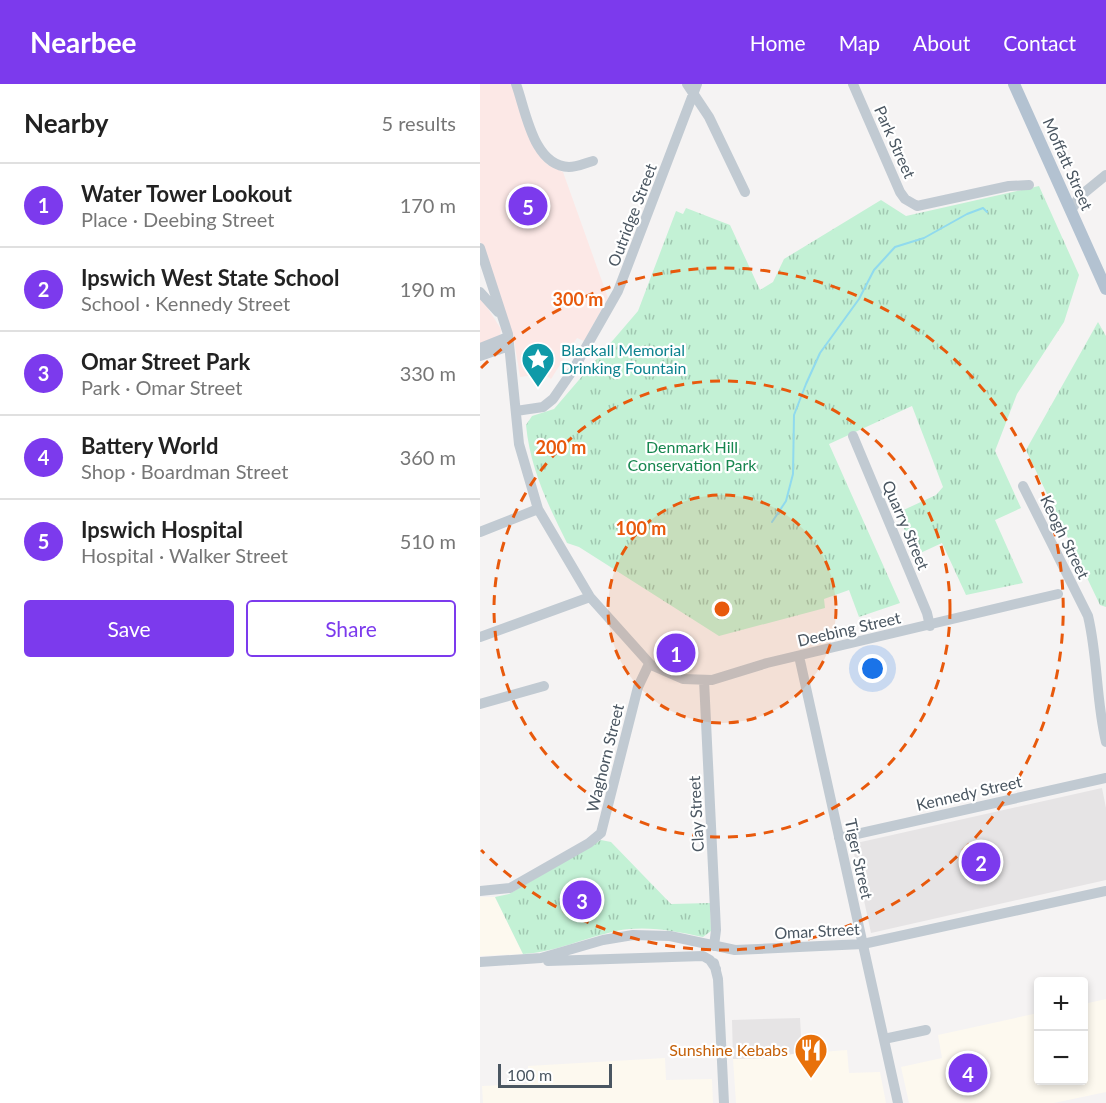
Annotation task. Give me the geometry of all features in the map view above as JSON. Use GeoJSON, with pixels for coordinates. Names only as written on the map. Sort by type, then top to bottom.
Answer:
{"type":"FeatureCollection","features":[{"type":"Feature","properties":{"kind":"main road","name":"Moffatt Street"},"geometry":{"type":"LineString","coordinates":[[1014,84],[1106,289]]}},
{"type":"Feature","properties":{"kind":"street"},"geometry":{"type":"LineString","coordinates":[[516,84],[538,145],[547,159],[568,167],[592,161]]}},
{"type":"Feature","properties":{"kind":"street","name":"Park Street"},"geometry":{"type":"LineString","coordinates":[[853,84],[900,192],[905,199],[917,206],[1009,186],[1029,185]]}},
{"type":"Feature","properties":{"kind":"street"},"geometry":{"type":"LineString","coordinates":[[692,87],[710,117],[745,192]]}},
{"type":"Feature","properties":{"kind":"street","name":"Outridge Street"},"geometry":{"type":"LineString","coordinates":[[516,411],[543,407],[553,399],[573,370],[618,291],[692,87]]}},
{"type":"Feature","properties":{"kind":"street"},"geometry":{"type":"LineString","coordinates":[[1071,211],[1079,197],[1106,175]]}},
{"type":"Feature","properties":{"kind":"street"},"geometry":{"type":"LineString","coordinates":[[480,248],[509,341],[525,471],[538,509],[590,597],[649,664]]}},
{"type":"Feature","properties":{"kind":"street"},"geometry":{"type":"LineString","coordinates":[[490,276],[487,288],[480,291],[503,320]]}},
{"type":"Feature","properties":{"kind":"street"},"geometry":{"type":"LineString","coordinates":[[480,348],[509,341]]}},
{"type":"Feature","properties":{"kind":"street"},"geometry":{"type":"LineString","coordinates":[[480,356],[509,341]]}},
{"type":"Feature","properties":{"kind":"street","name":"Quarry Street"},"geometry":{"type":"LineString","coordinates":[[853,436],[927,613],[930,626]]}},
{"type":"Feature","properties":{"kind":"street","name":"Keogh Street"},"geometry":{"type":"LineString","coordinates":[[1023,486],[1088,616],[1092,634],[1099,711],[1106,742]]}},
{"type":"Feature","properties":{"kind":"street"},"geometry":{"type":"LineString","coordinates":[[480,532],[538,509]]}},
{"type":"Feature","properties":{"kind":"street","name":"Deebing Street"},"geometry":{"type":"LineString","coordinates":[[649,664],[683,679],[705,680],[1058,594]]}},
{"type":"Feature","properties":{"kind":"street"},"geometry":{"type":"LineString","coordinates":[[480,637],[590,597]]}},
{"type":"Feature","properties":{"kind":"street","name":"Tiger Street"},"geometry":{"type":"LineString","coordinates":[[799,656],[898,1103]]}},
{"type":"Feature","properties":{"kind":"street","name":"Waghorn Street"},"geometry":{"type":"LineString","coordinates":[[480,891],[510,888],[590,843],[600,833],[638,687],[649,664]]}},
{"type":"Feature","properties":{"kind":"street","name":"Clay Street"},"geometry":{"type":"LineString","coordinates":[[705,680],[724,1103]]}},
{"type":"Feature","properties":{"kind":"street"},"geometry":{"type":"LineString","coordinates":[[481,701],[544,686]]}},
{"type":"Feature","properties":{"kind":"street","name":"Kennedy Street"},"geometry":{"type":"LineString","coordinates":[[839,838],[1106,777]]}},
{"type":"Feature","properties":{"kind":"street","name":"Omar Street"},"geometry":{"type":"LineString","coordinates":[[528,960],[550,957],[603,940],[633,935],[670,936],[738,950],[863,944],[1106,891]]}},
{"type":"Feature","properties":{"kind":"street","name":"Omar Street"},"geometry":{"type":"LineString","coordinates":[[480,962],[528,960],[570,962],[703,956],[711,960],[717,974]]}},
{"type":"Feature","properties":{"kind":"street"},"geometry":{"type":"LineString","coordinates":[[884,1039],[926,1030]]}},
{"type":"Feature","properties":{"kind":"shaded area"},"geometry":{"type":"Polygon","coordinates":[[[480,84],[513,84],[537,153],[548,165],[563,172],[608,298],[584,341],[577,338],[551,379],[543,374],[520,377],[514,340],[480,241],[480,84]]]}},
{"type":"Feature","properties":{"kind":"shaded area"},"geometry":{"type":"Polygon","coordinates":[[[480,296],[501,329],[500,335],[480,345],[480,296]]]}},
{"type":"Feature","properties":{"kind":"shaded area"},"geometry":{"type":"Polygon","coordinates":[[[1102,788],[1106,808],[1106,880],[871,933],[852,844],[1102,788]]]}},
{"type":"Feature","properties":{"kind":"shaded area"},"geometry":{"type":"Polygon","coordinates":[[[480,897],[495,897],[523,954],[480,956],[480,897]]]}},
{"type":"Feature","properties":{"kind":"shaded area"},"geometry":{"type":"Polygon","coordinates":[[[1106,999],[1106,1092],[1054,1103],[909,1103],[901,1067],[942,1058],[938,1035],[1034,1014],[1034,1085],[1088,1085],[1088,1003],[1106,999]]]}},
{"type":"Feature","properties":{"kind":"shaded area"},"geometry":{"type":"Polygon","coordinates":[[[800,1018],[802,1052],[772,1058],[733,1059],[732,1020],[800,1018]]]}},
{"type":"Feature","properties":{"kind":"shaded area"},"geometry":{"type":"Polygon","coordinates":[[[847,1050],[849,1073],[880,1072],[886,1103],[736,1103],[733,1059],[847,1050]]]}},
{"type":"Feature","properties":{"kind":"shaded area"},"geometry":{"type":"Polygon","coordinates":[[[665,1058],[666,1080],[712,1079],[713,1103],[483,1103],[482,1086],[528,1084],[528,1066],[665,1058]]]}},
{"type":"Feature","properties":{"kind":"green space","name":"Denmark Hill Conservation Park"},"geometry":{"type":"Polygon","coordinates":[[[1039,186],[1079,275],[1064,322],[1017,394],[995,451],[1021,508],[995,520],[1023,583],[966,595],[942,543],[916,555],[897,513],[936,495],[943,487],[912,406],[829,444],[900,603],[859,617],[849,590],[824,599],[825,608],[719,636],[579,547],[567,543],[536,471],[526,425],[532,416],[554,409],[638,311],[676,211],[683,214],[686,208],[730,225],[760,290],[773,282],[784,259],[881,200],[906,216],[1039,186]]]}},
{"type":"Feature","properties":{"kind":"green space"},"geometry":{"type":"Polygon","coordinates":[[[1098,322],[1106,336],[1106,607],[1100,605],[1026,450],[1098,322]]]}},
{"type":"Feature","properties":{"kind":"green space"},"geometry":{"type":"Polygon","coordinates":[[[601,840],[611,842],[671,904],[710,903],[711,931],[703,937],[660,930],[627,929],[547,951],[523,954],[495,897],[509,894],[601,840]]]}},
{"type":"Feature","properties":{"kind":"waterway"},"geometry":{"type":"LineString","coordinates":[[772,522],[786,501],[793,474],[794,415],[806,384],[820,353],[859,299],[874,270],[895,247],[924,238],[967,214],[983,208],[987,212]]}},
{"type":"Feature","properties":{"kind":"place","name":"Ipswich Hospital"},"geometry":{"type":"Point","coordinates":[528,206]}},
{"type":"Feature","properties":{"kind":"place","name":"Blackall Memorial Drinking Fountain"},"geometry":{"type":"Point","coordinates":[538,388]}},
{"type":"Feature","properties":{"kind":"place","name":"Water Tower Lookout"},"geometry":{"type":"Point","coordinates":[676,653]}},
{"type":"Feature","properties":{"kind":"place","name":"Ipswich West State School"},"geometry":{"type":"Point","coordinates":[981,862]}},
{"type":"Feature","properties":{"kind":"place","name":"Omar Street Park"},"geometry":{"type":"Point","coordinates":[582,900]}},
{"type":"Feature","properties":{"kind":"place","name":"Battery World"},"geometry":{"type":"Point","coordinates":[968,1073]}},
{"type":"Feature","properties":{"kind":"place","name":"Sunshine Kebabs"},"geometry":{"type":"Point","coordinates":[811,1079]}}]}
